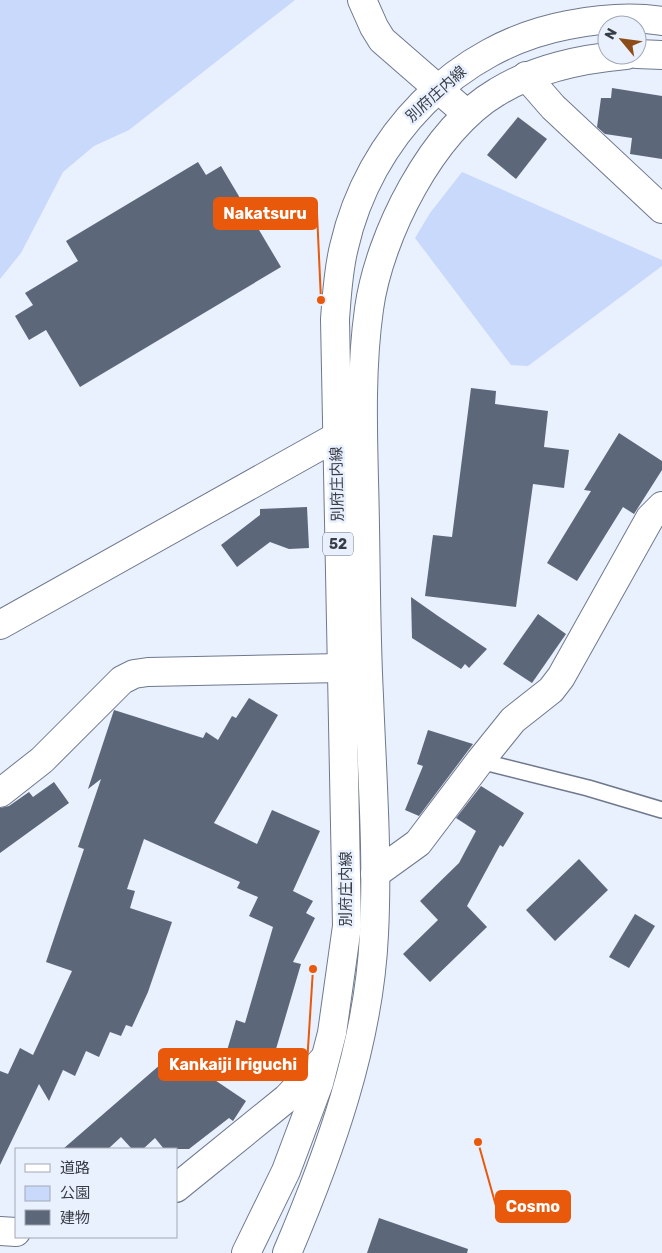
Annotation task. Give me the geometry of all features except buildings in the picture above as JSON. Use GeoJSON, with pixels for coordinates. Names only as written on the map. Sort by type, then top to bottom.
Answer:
{"type":"FeatureCollection","features":[{"type":"Feature","properties":{"kind":"main road"},"geometry":{"type":"LineString","coordinates":[[362,0],[374,28],[382,40],[467,114]]}},
{"type":"Feature","properties":{"kind":"main road","name":"別府庄内線"},"geometry":{"type":"LineString","coordinates":[[246,1253],[286,1172],[319,1083],[332,1034],[347,926],[335,318],[337,284],[344,246],[365,187],[385,149],[406,119],[437,88],[471,62],[526,35],[596,20],[620,18],[662,21]]}},
{"type":"Feature","properties":{"kind":"main road"},"geometry":{"type":"LineString","coordinates":[[647,55],[662,56]]}},
{"type":"Feature","properties":{"kind":"main road","name":"別府庄内線"},"geometry":{"type":"LineString","coordinates":[[286,1253],[314,1190],[359,1041],[369,991],[374,936],[376,874],[366,574],[364,387],[366,330],[373,285],[398,216],[435,154],[467,114],[496,92],[526,76],[577,61],[597,59]]}},
{"type":"Feature","properties":{"kind":"main road"},"geometry":{"type":"LineString","coordinates":[[526,76],[553,107],[662,209]]}},
{"type":"Feature","properties":{"kind":"main road"},"geometry":{"type":"LineString","coordinates":[[0,625],[336,437]]}},
{"type":"Feature","properties":{"kind":"main road"},"geometry":{"type":"LineString","coordinates":[[376,874],[418,843],[480,761],[514,720],[551,690],[561,677],[650,518],[662,506]]}},
{"type":"Feature","properties":{"kind":"main road"},"geometry":{"type":"LineString","coordinates":[[0,793],[42,760],[122,680],[134,674],[148,672],[341,668]]}},
{"type":"Feature","properties":{"kind":"main road"},"geometry":{"type":"LineString","coordinates":[[178,1186],[287,1098],[325,1058]]}},
{"type":"Feature","properties":{"kind":"main road"},"geometry":{"type":"LineString","coordinates":[[0,1231],[15,1232]]}},
{"type":"Feature","properties":{"kind":"lane"},"geometry":{"type":"LineString","coordinates":[[480,761],[588,788],[662,810]]}},
{"type":"Feature","properties":{"kind":"green space"},"geometry":{"type":"Polygon","coordinates":[[[0,0],[295,0],[129,130],[94,146],[63,172],[21,253],[0,279],[0,0]]]}},
{"type":"Feature","properties":{"kind":"green space"},"geometry":{"type":"Polygon","coordinates":[[[462,172],[662,260],[662,266],[528,366],[511,365],[415,238],[430,213],[462,172]]]}},
{"type":"Feature","properties":{"kind":"place","name":"Nakatsuru"},"geometry":{"type":"Point","coordinates":[321,300]}},
{"type":"Feature","properties":{"kind":"place","name":"Kankaiji Iriguchi"},"geometry":{"type":"Point","coordinates":[313,969]}},
{"type":"Feature","properties":{"kind":"place","name":"Cosmo"},"geometry":{"type":"Point","coordinates":[478,1142]}}]}
